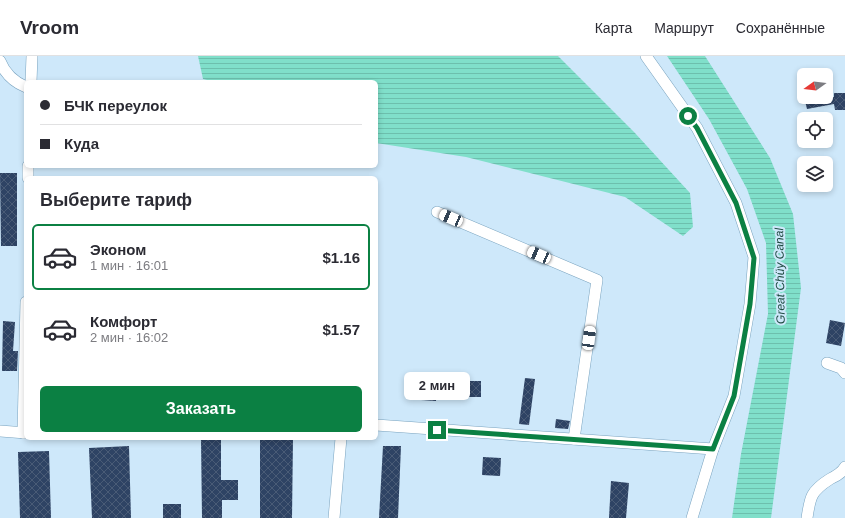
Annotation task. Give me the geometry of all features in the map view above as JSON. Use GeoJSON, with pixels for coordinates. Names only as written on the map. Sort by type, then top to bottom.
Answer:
{"type":"FeatureCollection","features":[{"type":"Feature","properties":{"kind":"street"},"geometry":{"type":"LineString","coordinates":[[31,80],[32,56]]}},
{"type":"Feature","properties":{"kind":"street"},"geometry":{"type":"LineString","coordinates":[[646,56],[697,128],[736,203],[754,258],[750,304],[734,396],[713,449],[692,518]]}},
{"type":"Feature","properties":{"kind":"street"},"geometry":{"type":"LineString","coordinates":[[0,61],[9,76],[24,87]]}},
{"type":"Feature","properties":{"kind":"street"},"geometry":{"type":"LineString","coordinates":[[437,212],[597,280],[574,439]]}},
{"type":"Feature","properties":{"kind":"street"},"geometry":{"type":"LineString","coordinates":[[827,363],[841,368],[845,373]]}},
{"type":"Feature","properties":{"kind":"street"},"geometry":{"type":"LineString","coordinates":[[378,425],[713,449]]}},
{"type":"Feature","properties":{"kind":"street"},"geometry":{"type":"LineString","coordinates":[[0,430],[24,433]]}},
{"type":"Feature","properties":{"kind":"street"},"geometry":{"type":"LineString","coordinates":[[334,518],[341,440]]}},
{"type":"Feature","properties":{"kind":"street"},"geometry":{"type":"LineString","coordinates":[[807,518],[812,495],[817,489],[838,475],[845,467]]}},
{"type":"Feature","properties":{"kind":"water"},"geometry":{"type":"Polygon","coordinates":[[[198,56],[558,56],[635,133],[690,193],[693,227],[683,236],[625,197],[466,157],[378,143],[378,80],[203,79],[198,56]]]}},
{"type":"Feature","properties":{"kind":"water","name":"Great Chüy Canal"},"geometry":{"type":"Polygon","coordinates":[[[667,56],[705,56],[770,158],[793,214],[801,288],[771,518],[732,518],[741,454],[768,314],[766,243],[747,189],[709,119],[667,56]]]}},
{"type":"Feature","properties":{"kind":"building"},"geometry":{"type":"Polygon","coordinates":[[[834,93],[845,93],[845,110],[835,110],[834,104],[807,109],[806,104],[833,104],[834,93]]]}},
{"type":"Feature","properties":{"kind":"building"},"geometry":{"type":"Polygon","coordinates":[[[0,173],[17,173],[17,246],[1,246],[0,173]]]}},
{"type":"Feature","properties":{"kind":"building"},"geometry":{"type":"Polygon","coordinates":[[[830,320],[845,323],[841,346],[826,343],[830,320]]]}},
{"type":"Feature","properties":{"kind":"building"},"geometry":{"type":"Polygon","coordinates":[[[3,321],[15,322],[13,351],[18,351],[17,371],[2,371],[3,321]]]}},
{"type":"Feature","properties":{"kind":"building"},"geometry":{"type":"Polygon","coordinates":[[[525,378],[535,379],[529,425],[519,424],[525,378]]]}},
{"type":"Feature","properties":{"kind":"building"},"geometry":{"type":"Polygon","coordinates":[[[421,381],[437,381],[436,401],[421,400],[421,381]]]}},
{"type":"Feature","properties":{"kind":"building"},"geometry":{"type":"Polygon","coordinates":[[[468,381],[481,381],[481,397],[468,397],[468,381]]]}},
{"type":"Feature","properties":{"kind":"building"},"geometry":{"type":"Polygon","coordinates":[[[556,419],[570,421],[568,429],[555,428],[556,419]]]}},
{"type":"Feature","properties":{"kind":"building"},"geometry":{"type":"Polygon","coordinates":[[[201,440],[221,440],[221,480],[238,480],[238,500],[222,500],[222,518],[202,518],[201,440]]]}},
{"type":"Feature","properties":{"kind":"building"},"geometry":{"type":"Polygon","coordinates":[[[260,440],[293,440],[292,518],[260,518],[260,440]]]}},
{"type":"Feature","properties":{"kind":"building"},"geometry":{"type":"Polygon","coordinates":[[[129,446],[131,518],[92,518],[89,448],[129,446]]]}},
{"type":"Feature","properties":{"kind":"building"},"geometry":{"type":"Polygon","coordinates":[[[383,446],[401,446],[398,518],[379,518],[383,446]]]}},
{"type":"Feature","properties":{"kind":"building"},"geometry":{"type":"Polygon","coordinates":[[[49,451],[51,518],[20,518],[18,452],[49,451]]]}},
{"type":"Feature","properties":{"kind":"building"},"geometry":{"type":"Polygon","coordinates":[[[483,457],[501,458],[500,476],[482,475],[483,457]]]}},
{"type":"Feature","properties":{"kind":"building"},"geometry":{"type":"Polygon","coordinates":[[[611,481],[629,483],[626,518],[609,518],[611,481]]]}},
{"type":"Feature","properties":{"kind":"building"},"geometry":{"type":"Polygon","coordinates":[[[163,504],[181,504],[181,518],[163,518],[163,504]]]}},
{"type":"Feature","properties":{"kind":"route"},"geometry":{"type":"LineString","coordinates":[[437,430],[713,449],[734,396],[750,304],[754,258],[736,203],[697,128],[688,116]]}}]}
